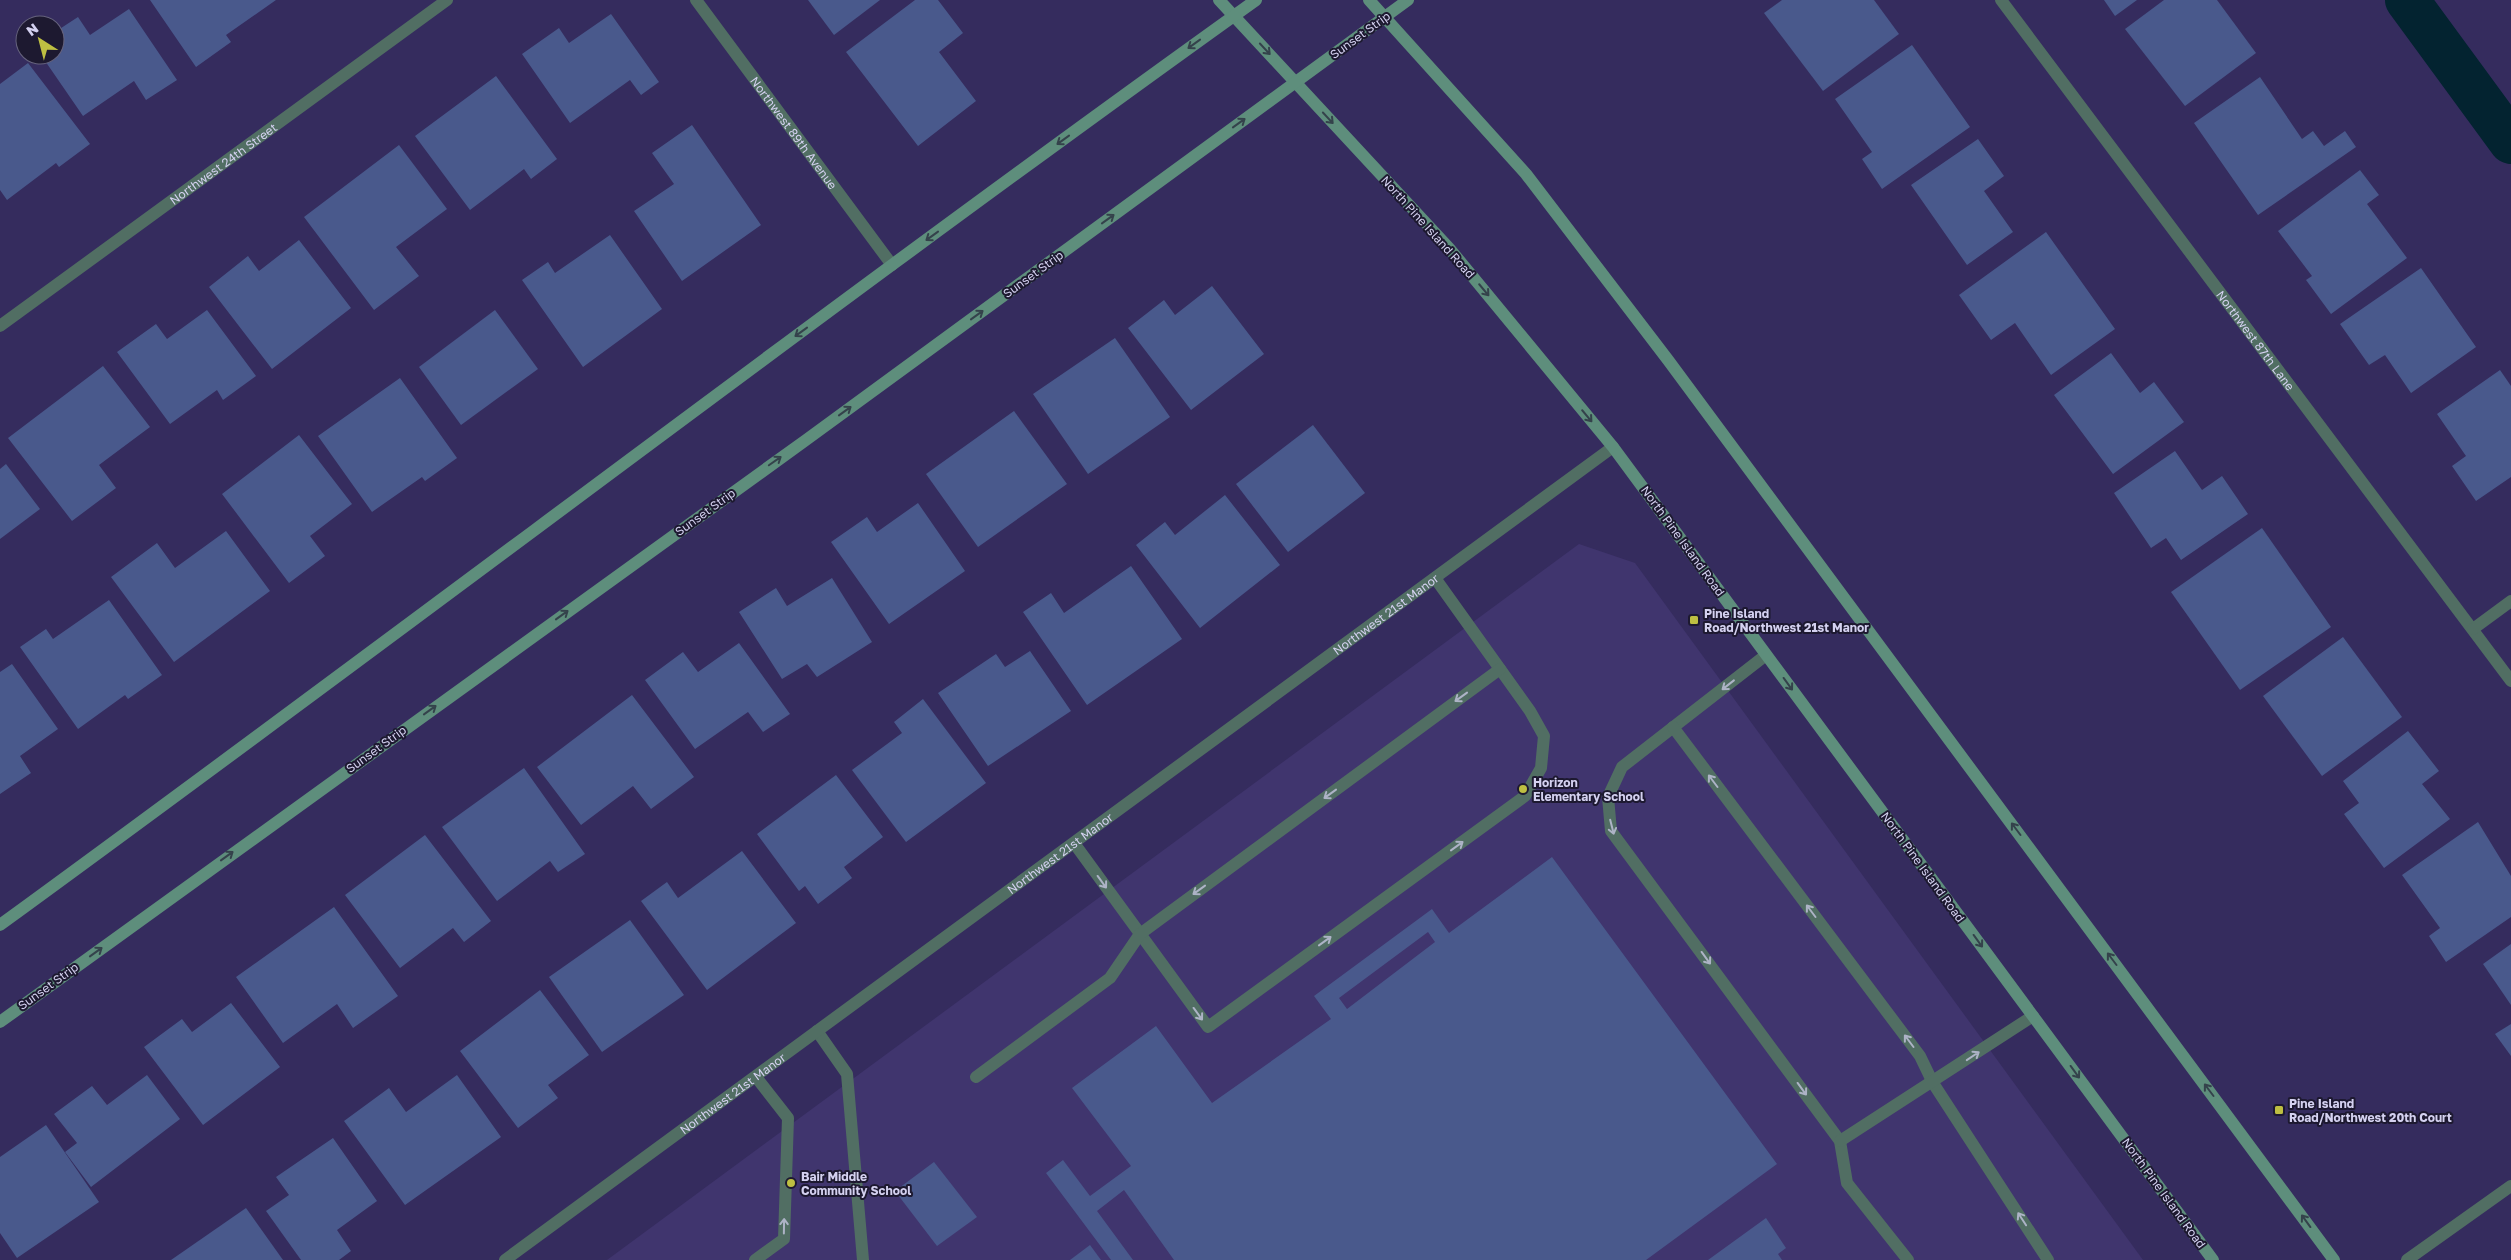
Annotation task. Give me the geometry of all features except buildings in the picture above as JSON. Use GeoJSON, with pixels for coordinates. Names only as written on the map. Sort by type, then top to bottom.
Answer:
{"type":"FeatureCollection","features":[{"type":"Feature","properties":{"kind":"street","name":"Northwest 24th Street"},"geometry":{"type":"LineString","coordinates":[[0,326],[447,0]]}},
{"type":"Feature","properties":{"kind":"street","name":"Northwest 89th Avenue"},"geometry":{"type":"LineString","coordinates":[[696,0],[892,265]]}},
{"type":"Feature","properties":{"kind":"street","name":"North Pine Island Road"},"geometry":{"type":"LineString","coordinates":[[1219,0],[1449,248],[1613,448],[2213,1260]]}},
{"type":"Feature","properties":{"kind":"street"},"geometry":{"type":"LineString","coordinates":[[0,925],[291,713],[892,265],[1256,0]]}},
{"type":"Feature","properties":{"kind":"street"},"geometry":{"type":"LineString","coordinates":[[1369,0],[1526,174],[1544,197],[1680,376],[2334,1260]]}},
{"type":"Feature","properties":{"kind":"street","name":"Sunset Strip"},"geometry":{"type":"LineString","coordinates":[[0,1022],[806,440],[1408,0]]}},
{"type":"Feature","properties":{"kind":"street","name":"Northwest 87th Lane"},"geometry":{"type":"LineString","coordinates":[[2001,0],[2511,681]]}},
{"type":"Feature","properties":{"kind":"street","name":"Northwest 21st Manor"},"geometry":{"type":"LineString","coordinates":[[505,1260],[1613,448]]}},
{"type":"Feature","properties":{"kind":"street"},"geometry":{"type":"LineString","coordinates":[[1074,843],[1208,1027],[1525,796],[1541,768],[1544,736],[1530,711],[1435,578]]}},
{"type":"Feature","properties":{"kind":"street"},"geometry":{"type":"LineString","coordinates":[[2473,629],[2511,601]]}},
{"type":"Feature","properties":{"kind":"street"},"geometry":{"type":"LineString","coordinates":[[1766,655],[1622,767],[1608,797],[1611,831],[1840,1141],[1847,1183],[1908,1260]]}},
{"type":"Feature","properties":{"kind":"street"},"geometry":{"type":"LineString","coordinates":[[976,1077],[1110,978],[1140,934],[1500,668]]}},
{"type":"Feature","properties":{"kind":"street"},"geometry":{"type":"LineString","coordinates":[[1673,728],[1920,1056],[1933,1083],[2048,1260]]}},
{"type":"Feature","properties":{"kind":"street"},"geometry":{"type":"LineString","coordinates":[[1840,1141],[1933,1083],[2033,1016]]}},
{"type":"Feature","properties":{"kind":"street"},"geometry":{"type":"LineString","coordinates":[[817,1031],[847,1074],[863,1260]]}},
{"type":"Feature","properties":{"kind":"street"},"geometry":{"type":"LineString","coordinates":[[755,1260],[784,1238],[788,1118],[756,1076]]}},
{"type":"Feature","properties":{"kind":"street"},"geometry":{"type":"LineString","coordinates":[[2407,1260],[2511,1186]]}},
{"type":"Feature","properties":{"kind":"shaded area","name":"Horizon Elementary School"},"geometry":{"type":"Polygon","coordinates":[[[1579,544],[1635,563],[2143,1260],[607,1260],[1579,544]]]}},
{"type":"Feature","properties":{"kind":"waterway"},"geometry":{"type":"LineString","coordinates":[[2407,0],[2511,142]]}},
{"type":"Feature","properties":{"kind":"place","name":"Pine Island Road/Northwest 21st Manor"},"geometry":{"type":"Point","coordinates":[1694,620]}},
{"type":"Feature","properties":{"kind":"place","name":"Horizon Elementary School"},"geometry":{"type":"Point","coordinates":[1523,789]}},
{"type":"Feature","properties":{"kind":"place","name":"Pine Island Road/Northwest 20th Court"},"geometry":{"type":"Point","coordinates":[2279,1110]}},
{"type":"Feature","properties":{"kind":"place","name":"Bair Middle Community School"},"geometry":{"type":"Point","coordinates":[791,1183]}}]}
